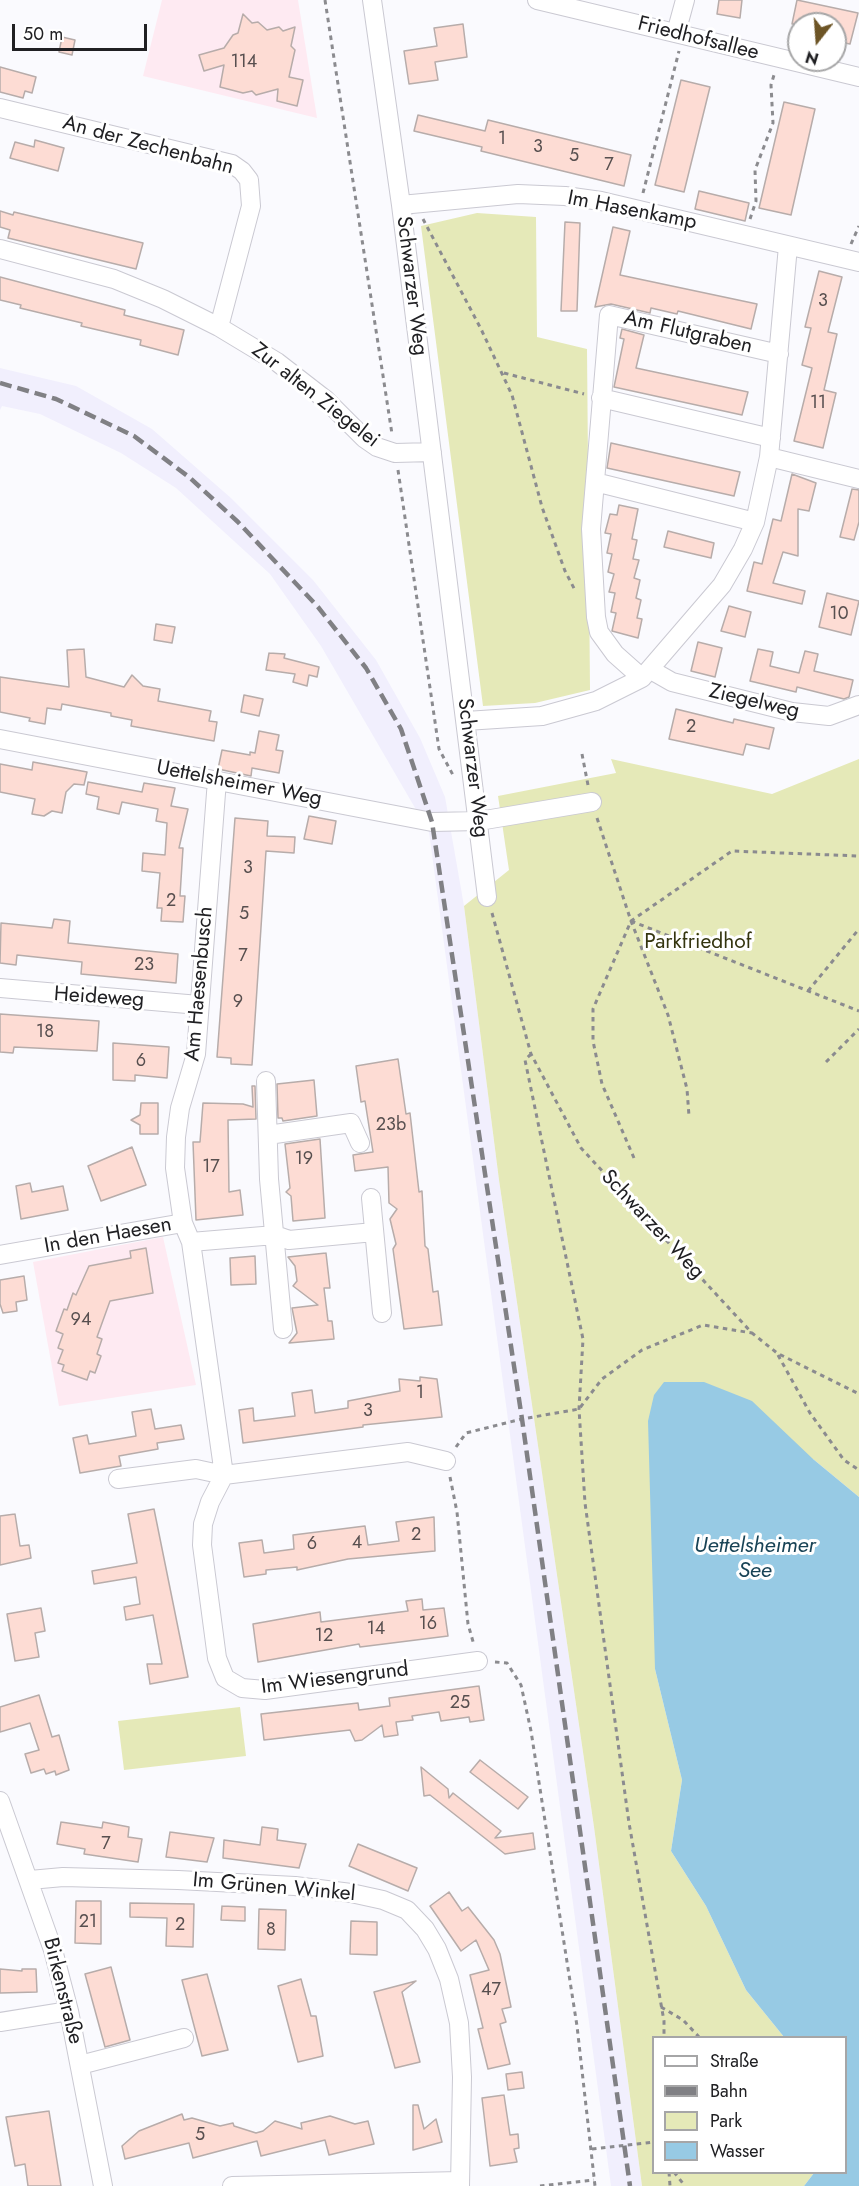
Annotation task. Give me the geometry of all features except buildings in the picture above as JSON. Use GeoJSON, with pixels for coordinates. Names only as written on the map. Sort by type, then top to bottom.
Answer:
{"type":"FeatureCollection","features":[{"type":"Feature","properties":{"kind":"street","name":"Schwarzer Weg"},"geometry":{"type":"LineString","coordinates":[[372,0],[408,204],[432,452],[487,897]]}},
{"type":"Feature","properties":{"kind":"street","name":"Friedhofsallee"},"geometry":{"type":"LineString","coordinates":[[537,0],[859,77]]}},
{"type":"Feature","properties":{"kind":"street"},"geometry":{"type":"LineString","coordinates":[[679,34],[685,0]]}},
{"type":"Feature","properties":{"kind":"street","name":"An der Zechenbahn"},"geometry":{"type":"LineString","coordinates":[[0,108],[232,164],[242,171],[249,180],[251,206],[219,327]]}},
{"type":"Feature","properties":{"kind":"street","name":"Im Hasenkamp"},"geometry":{"type":"LineString","coordinates":[[408,204],[518,194],[574,197],[859,262]]}},
{"type":"Feature","properties":{"kind":"street","name":"Am Flutgraben"},"geometry":{"type":"LineString","coordinates":[[466,721],[542,716],[596,701],[646,674],[722,585],[743,549],[755,522],[769,457],[788,246]]}},
{"type":"Feature","properties":{"kind":"street","name":"Zur alten Ziegelei"},"geometry":{"type":"LineString","coordinates":[[0,249],[114,279],[219,327],[285,368],[326,400],[364,438],[377,447],[395,453],[432,452]]}},
{"type":"Feature","properties":{"kind":"street","name":"Am Flutgraben"},"geometry":{"type":"LineString","coordinates":[[646,674],[615,654],[600,632],[591,529],[609,315],[779,354]]}},
{"type":"Feature","properties":{"kind":"street"},"geometry":{"type":"LineString","coordinates":[[601,398],[771,438]]}},
{"type":"Feature","properties":{"kind":"street"},"geometry":{"type":"LineString","coordinates":[[769,457],[859,479]]}},
{"type":"Feature","properties":{"kind":"street"},"geometry":{"type":"LineString","coordinates":[[595,482],[755,522]]}},
{"type":"Feature","properties":{"kind":"street","name":"Ziegelweg"},"geometry":{"type":"LineString","coordinates":[[646,674],[792,712],[829,716],[859,705]]}},
{"type":"Feature","properties":{"kind":"street","name":"Uettelsheimer Weg"},"geometry":{"type":"LineString","coordinates":[[0,739],[432,822],[479,821],[592,802]]}},
{"type":"Feature","properties":{"kind":"street","name":"Am Haesenbusch"},"geometry":{"type":"LineString","coordinates":[[183,1223],[175,1168],[176,1137],[180,1108],[196,1054],[217,780]]}},
{"type":"Feature","properties":{"kind":"street","name":"Heideweg"},"geometry":{"type":"LineString","coordinates":[[0,988],[199,1005]]}},
{"type":"Feature","properties":{"kind":"street"},"geometry":{"type":"LineString","coordinates":[[266,1081],[269,1179],[283,1329]]}},
{"type":"Feature","properties":{"kind":"street"},"geometry":{"type":"LineString","coordinates":[[268,1135],[351,1123],[360,1143]]}},
{"type":"Feature","properties":{"kind":"street"},"geometry":{"type":"LineString","coordinates":[[371,1198],[381,1313]]}},
{"type":"Feature","properties":{"kind":"street","name":"In den Haesen"},"geometry":{"type":"LineString","coordinates":[[0,1255],[183,1223],[191,1242],[275,1235],[289,1240],[374,1232]]}},
{"type":"Feature","properties":{"kind":"street"},"geometry":{"type":"LineString","coordinates":[[191,1242],[224,1475]]}},
{"type":"Feature","properties":{"kind":"street"},"geometry":{"type":"LineString","coordinates":[[118,1479],[195,1468],[224,1475],[408,1452],[446,1461]]}},
{"type":"Feature","properties":{"kind":"street","name":"Im Wiesengrund"},"geometry":{"type":"LineString","coordinates":[[224,1475],[202,1524],[202,1545],[218,1658],[225,1678],[242,1688],[265,1690],[478,1661]]}},
{"type":"Feature","properties":{"kind":"street","name":"Birkenstraße"},"geometry":{"type":"LineString","coordinates":[[0,1801],[30,1880],[69,2011],[103,2186]]}},
{"type":"Feature","properties":{"kind":"street","name":"Im Grünen Winkel"},"geometry":{"type":"LineString","coordinates":[[30,1880],[63,1877],[295,1886],[351,1893],[383,1900],[407,1910],[425,1929],[437,1949],[449,1979],[459,2023],[462,2078],[460,2184]]}},
{"type":"Feature","properties":{"kind":"street"},"geometry":{"type":"LineString","coordinates":[[0,2022],[69,2011]]}},
{"type":"Feature","properties":{"kind":"street"},"geometry":{"type":"LineString","coordinates":[[80,2065],[184,2038]]}},
{"type":"Feature","properties":{"kind":"street"},"geometry":{"type":"LineString","coordinates":[[232,2186],[460,2184]]}},
{"type":"Feature","properties":{"kind":"path"},"geometry":{"type":"LineString","coordinates":[[325,0],[354,171],[439,749],[456,780]]}},
{"type":"Feature","properties":{"kind":"path"},"geometry":{"type":"LineString","coordinates":[[639,210],[679,34]]}},
{"type":"Feature","properties":{"kind":"path"},"geometry":{"type":"LineString","coordinates":[[745,235],[756,201],[755,170],[773,123],[771,85],[778,58]]}},
{"type":"Feature","properties":{"kind":"path"},"geometry":{"type":"LineString","coordinates":[[408,204],[503,373],[512,395],[542,507],[565,571],[580,598]]}},
{"type":"Feature","properties":{"kind":"path"},"geometry":{"type":"LineString","coordinates":[[503,373],[601,398]]}},
{"type":"Feature","properties":{"kind":"path"},"geometry":{"type":"LineString","coordinates":[[582,754],[592,802],[632,921],[668,1015],[687,1089],[689,1116]]}},
{"type":"Feature","properties":{"kind":"path"},"geometry":{"type":"LineString","coordinates":[[634,1158],[602,1084],[593,1041],[593,1009],[632,921],[732,850],[859,856]]}},
{"type":"Feature","properties":{"kind":"path","name":"Schwarzer Weg"},"geometry":{"type":"LineString","coordinates":[[487,897],[531,1054],[581,1148],[752,1333],[777,1353],[859,1394]]}},
{"type":"Feature","properties":{"kind":"path"},"geometry":{"type":"LineString","coordinates":[[632,921],[859,1011]]}},
{"type":"Feature","properties":{"kind":"path"},"geometry":{"type":"LineString","coordinates":[[808,991],[859,929]]}},
{"type":"Feature","properties":{"kind":"path"},"geometry":{"type":"LineString","coordinates":[[826,1062],[859,1029]]}},
{"type":"Feature","properties":{"kind":"path"},"geometry":{"type":"LineString","coordinates":[[531,1054],[525,1060],[583,1340],[579,1409],[585,1503],[622,1775],[664,2036]]}},
{"type":"Feature","properties":{"kind":"path"},"geometry":{"type":"LineString","coordinates":[[595,2186],[592,2149],[553,1864],[521,1685],[507,1663],[478,1661],[468,1624],[458,1512],[446,1461],[466,1433],[522,1419],[579,1409],[602,1379],[642,1350],[703,1325],[752,1333]]}},
{"type":"Feature","properties":{"kind":"path"},"geometry":{"type":"LineString","coordinates":[[777,1353],[810,1413],[844,1460],[859,1470]]}},
{"type":"Feature","properties":{"kind":"path"},"geometry":{"type":"LineString","coordinates":[[661,2007],[683,2019],[699,2036]]}},
{"type":"Feature","properties":{"kind":"path"},"geometry":{"type":"LineString","coordinates":[[592,2149],[652,2143]]}},
{"type":"Feature","properties":{"kind":"path"},"geometry":{"type":"LineString","coordinates":[[674,2174],[685,2186]]}},
{"type":"Feature","properties":{"kind":"path"},"geometry":{"type":"LineString","coordinates":[[540,2186],[594,2180]]}},
{"type":"Feature","properties":{"kind":"shaded area"},"geometry":{"type":"Polygon","coordinates":[[[162,0],[298,0],[317,118],[143,76],[162,0]]]}},
{"type":"Feature","properties":{"kind":"shaded area"},"geometry":{"type":"Polygon","coordinates":[[[0,368],[76,386],[152,429],[231,498],[313,580],[376,660],[420,738],[445,797],[464,906],[499,1180],[594,1827],[642,2186],[611,2186],[429,832],[321,646],[270,574],[176,488],[121,453],[40,414],[2,406],[0,410],[0,368]]]}},
{"type":"Feature","properties":{"kind":"shaded area"},"geometry":{"type":"Polygon","coordinates":[[[163,1237],[196,1385],[59,1406],[33,1262],[163,1237]]]}},
{"type":"Feature","properties":{"kind":"green space"},"geometry":{"type":"Polygon","coordinates":[[[477,213],[536,217],[537,337],[587,349],[590,690],[535,703],[483,706],[421,226],[477,213]]]}},
{"type":"Feature","properties":{"kind":"green space","name":"Parkfriedhof"},"geometry":{"type":"Polygon","coordinates":[[[611,759],[772,794],[859,759],[859,1497],[813,1459],[655,1669],[682,1780],[671,1851],[706,1906],[746,1990],[783,2036],[652,2036],[652,2174],[813,2174],[804,2186],[642,2186],[594,1827],[499,1180],[464,906],[509,870],[498,796],[616,773],[611,759]]]}},
{"type":"Feature","properties":{"kind":"green space"},"geometry":{"type":"Polygon","coordinates":[[[240,1707],[246,1756],[124,1770],[118,1721],[240,1707]]]}},
{"type":"Feature","properties":{"kind":"water","name":"Uettelsheimer See"},"geometry":{"type":"Polygon","coordinates":[[[664,1382],[704,1382],[752,1401],[813,1459],[859,1497],[859,2186],[804,2186],[813,2174],[847,2174],[847,2036],[783,2036],[746,1990],[706,1906],[671,1851],[682,1780],[655,1669],[648,1421],[654,1395],[664,1382]]]}},
{"type":"Feature","properties":{"kind":"railway"},"geometry":{"type":"LineString","coordinates":[[0,383],[56,399],[134,436],[189,477],[238,522],[318,607],[366,668],[401,729],[432,822],[522,1419],[630,2186]]}}]}
